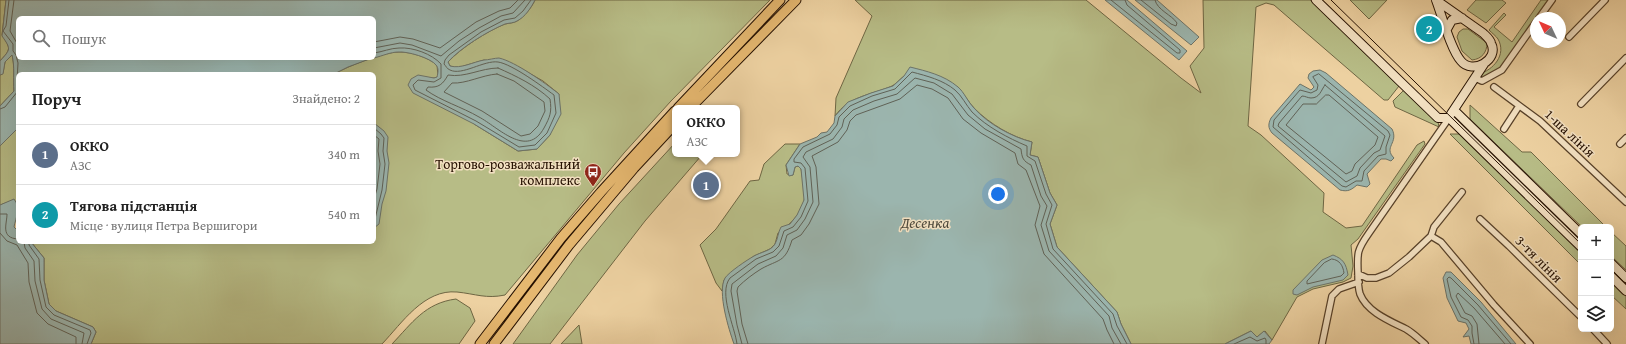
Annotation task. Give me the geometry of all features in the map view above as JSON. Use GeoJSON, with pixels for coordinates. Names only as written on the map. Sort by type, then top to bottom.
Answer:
{"type":"FeatureCollection","features":[{"type":"Feature","properties":{"kind":"main road"},"geometry":{"type":"LineString","coordinates":[[681,105],[780,0]]}},
{"type":"Feature","properties":{"kind":"main road"},"geometry":{"type":"LineString","coordinates":[[693,105],[796,0]]}},
{"type":"Feature","properties":{"kind":"main road"},"geometry":{"type":"LineString","coordinates":[[1316,0],[1438,118],[1449,118],[1578,244]]}},
{"type":"Feature","properties":{"kind":"main road"},"geometry":{"type":"LineString","coordinates":[[1436,0],[1484,33],[1492,43],[1492,53],[1485,63],[1477,80],[1449,118]]}},
{"type":"Feature","properties":{"kind":"main road"},"geometry":{"type":"LineString","coordinates":[[1436,0],[1455,52],[1460,60],[1465,65],[1471,67],[1485,63]]}},
{"type":"Feature","properties":{"kind":"main road"},"geometry":{"type":"LineString","coordinates":[[1447,29],[1452,20],[1462,18]]}},
{"type":"Feature","properties":{"kind":"main road"},"geometry":{"type":"LineString","coordinates":[[1471,67],[1477,80]]}},
{"type":"Feature","properties":{"kind":"main road"},"geometry":{"type":"LineString","coordinates":[[1454,110],[1578,231]]}},
{"type":"Feature","properties":{"kind":"main road"},"geometry":{"type":"LineString","coordinates":[[480,344],[561,238],[672,114]]}},
{"type":"Feature","properties":{"kind":"main road"},"geometry":{"type":"LineString","coordinates":[[494,344],[568,245],[634,168],[672,127]]}},
{"type":"Feature","properties":{"kind":"main road"},"geometry":{"type":"LineString","coordinates":[[1614,266],[1626,278]]}},
{"type":"Feature","properties":{"kind":"main road"},"geometry":{"type":"LineString","coordinates":[[1614,279],[1626,291]]}},
{"type":"Feature","properties":{"kind":"street"},"geometry":{"type":"LineString","coordinates":[[1543,12],[1552,0]]}},
{"type":"Feature","properties":{"kind":"street"},"geometry":{"type":"LineString","coordinates":[[1569,37],[1605,0]]}},
{"type":"Feature","properties":{"kind":"street"},"geometry":{"type":"LineString","coordinates":[[1477,80],[1502,70],[1530,30]]}},
{"type":"Feature","properties":{"kind":"street"},"geometry":{"type":"LineString","coordinates":[[1581,104],[1626,58]]}},
{"type":"Feature","properties":{"kind":"street","name":"1-ша лінія"},"geometry":{"type":"LineString","coordinates":[[1494,87],[1533,115],[1563,141],[1626,202]]}},
{"type":"Feature","properties":{"kind":"street"},"geometry":{"type":"LineString","coordinates":[[1504,129],[1519,106]]}},
{"type":"Feature","properties":{"kind":"street"},"geometry":{"type":"LineString","coordinates":[[1425,344],[1405,329],[1389,322],[1370,307],[1362,298],[1358,282],[1357,258],[1359,247],[1449,118]]}},
{"type":"Feature","properties":{"kind":"street"},"geometry":{"type":"LineString","coordinates":[[1620,144],[1626,138]]}},
{"type":"Feature","properties":{"kind":"street"},"geometry":{"type":"LineString","coordinates":[[1358,274],[1367,278],[1376,278],[1389,273],[1409,257],[1431,236],[1434,227],[1462,192]]}},
{"type":"Feature","properties":{"kind":"street","name":"3-тя лінія"},"geometry":{"type":"LineString","coordinates":[[1480,219],[1578,314]]}},
{"type":"Feature","properties":{"kind":"street"},"geometry":{"type":"LineString","coordinates":[[1431,236],[1441,242],[1494,305],[1530,344]]}},
{"type":"Feature","properties":{"kind":"street"},"geometry":{"type":"LineString","coordinates":[[1322,344],[1332,296],[1339,289],[1358,282]]}},
{"type":"Feature","properties":{"kind":"street"},"geometry":{"type":"LineString","coordinates":[[1596,332],[1607,344]]}},
{"type":"Feature","properties":{"kind":"green space"},"geometry":{"type":"Polygon","coordinates":[[[0,0],[6,0],[2,35],[7,43],[8,51],[0,61],[0,0]]]}},
{"type":"Feature","properties":{"kind":"green space"},"geometry":{"type":"Polygon","coordinates":[[[535,0],[770,0],[671,101],[624,153],[505,295],[486,296],[457,292],[434,296],[415,309],[382,344],[91,344],[96,332],[93,327],[56,311],[49,304],[44,280],[44,258],[33,244],[376,244],[376,72],[338,72],[368,60],[376,60],[376,57],[404,52],[429,60],[437,65],[438,77],[428,78],[474,124],[518,151],[537,149],[550,135],[559,94],[543,81],[520,68],[484,60],[457,68],[450,66],[448,62],[482,35],[505,24],[520,19],[532,6],[535,0]]]}},
{"type":"Feature","properties":{"kind":"green space"},"geometry":{"type":"Polygon","coordinates":[[[855,0],[1086,0],[1201,93],[1190,66],[1204,48],[1203,0],[1310,0],[1399,86],[1388,100],[1384,100],[1274,5],[1266,3],[1256,7],[1248,126],[1261,135],[1324,193],[1323,212],[1346,228],[1362,226],[1417,145],[1424,141],[1425,144],[1358,239],[1351,245],[1353,266],[1351,278],[1343,282],[1313,289],[1297,297],[1272,340],[1265,331],[1257,337],[1251,331],[1225,344],[1131,344],[1117,312],[1057,247],[1050,224],[1057,205],[1050,193],[1038,157],[1030,155],[1032,142],[1009,133],[987,120],[973,107],[958,87],[904,76],[892,86],[861,97],[847,104],[835,116],[836,98],[872,16],[855,0]]]}},
{"type":"Feature","properties":{"kind":"green space"},"geometry":{"type":"Polygon","coordinates":[[[1350,0],[1387,0],[1369,19],[1350,0]]]}},
{"type":"Feature","properties":{"kind":"green space"},"geometry":{"type":"Polygon","coordinates":[[[1476,0],[1502,0],[1506,3],[1486,23],[1467,10],[1476,0]]]}},
{"type":"Feature","properties":{"kind":"green space"},"geometry":{"type":"Polygon","coordinates":[[[1541,0],[1549,0],[1541,12],[1533,12],[1541,0]]]}},
{"type":"Feature","properties":{"kind":"green space"},"geometry":{"type":"Polygon","coordinates":[[[1504,13],[1506,15],[1494,27],[1512,42],[1530,16],[1530,28],[1502,69],[1484,78],[1479,77],[1479,74],[1494,65],[1500,56],[1501,51],[1498,39],[1489,30],[1504,13]]]}},
{"type":"Feature","properties":{"kind":"green space"},"geometry":{"type":"Polygon","coordinates":[[[1463,29],[1468,29],[1487,43],[1485,52],[1481,57],[1472,60],[1462,51],[1457,37],[1459,32],[1463,29]]]}},
{"type":"Feature","properties":{"kind":"green space"},"geometry":{"type":"Polygon","coordinates":[[[12,54],[14,91],[0,106],[0,75],[3,73],[5,62],[12,54]]]}},
{"type":"Feature","properties":{"kind":"green space"},"geometry":{"type":"Polygon","coordinates":[[[1404,90],[1438,122],[1439,127],[1395,107],[1393,101],[1404,90]]]}},
{"type":"Feature","properties":{"kind":"green space"},"geometry":{"type":"Polygon","coordinates":[[[1470,105],[1522,152],[1531,152],[1603,224],[1579,224],[1470,119],[1470,105]]]}},
{"type":"Feature","properties":{"kind":"green space"},"geometry":{"type":"Polygon","coordinates":[[[16,130],[16,202],[14,200],[0,205],[0,146],[16,130]]]}},
{"type":"Feature","properties":{"kind":"green space"},"geometry":{"type":"Polygon","coordinates":[[[1450,134],[1459,134],[1578,249],[1578,262],[1450,134]]]}},
{"type":"Feature","properties":{"kind":"green space"},"geometry":{"type":"Polygon","coordinates":[[[785,144],[800,144],[786,165],[787,174],[793,175],[795,167],[798,166],[801,168],[805,194],[800,211],[786,227],[778,233],[775,244],[770,249],[754,256],[724,280],[722,291],[716,283],[700,245],[716,229],[750,181],[759,180],[764,164],[785,144]]]}},
{"type":"Feature","properties":{"kind":"green space"},"geometry":{"type":"Polygon","coordinates":[[[672,146],[672,157],[700,157],[645,221],[550,344],[513,344],[577,255],[619,204],[672,146]]]}},
{"type":"Feature","properties":{"kind":"green space"},"geometry":{"type":"Polygon","coordinates":[[[1614,235],[1626,246],[1626,270],[1614,259],[1614,235]]]}},
{"type":"Feature","properties":{"kind":"green space"},"geometry":{"type":"Polygon","coordinates":[[[1614,285],[1626,296],[1626,309],[1614,298],[1614,285]]]}},
{"type":"Feature","properties":{"kind":"green space"},"geometry":{"type":"Polygon","coordinates":[[[456,299],[470,308],[475,321],[459,344],[392,344],[427,309],[445,301],[456,299]]]}},
{"type":"Feature","properties":{"kind":"green space"},"geometry":{"type":"Polygon","coordinates":[[[579,325],[582,344],[561,344],[579,325]]]}},
{"type":"Feature","properties":{"kind":"water"},"geometry":{"type":"Polygon","coordinates":[[[6,0],[535,0],[528,12],[523,17],[483,35],[460,51],[448,62],[450,66],[458,67],[484,60],[499,58],[506,60],[522,68],[559,94],[561,114],[550,135],[537,149],[518,151],[474,124],[413,93],[408,85],[411,79],[418,75],[434,78],[437,77],[438,68],[429,60],[402,52],[376,57],[376,16],[16,16],[16,60],[367,60],[338,72],[16,72],[16,130],[0,146],[0,106],[14,91],[12,55],[5,62],[3,74],[0,75],[0,61],[8,51],[8,46],[2,36],[6,0]]]}},
{"type":"Feature","properties":{"kind":"water"},"geometry":{"type":"Polygon","coordinates":[[[1105,0],[1127,0],[1187,51],[1179,60],[1105,0]]]}},
{"type":"Feature","properties":{"kind":"water"},"geometry":{"type":"Polygon","coordinates":[[[1135,0],[1157,0],[1199,37],[1191,45],[1135,0]]]}},
{"type":"Feature","properties":{"kind":"water","name":"Десенка"},"geometry":{"type":"Polygon","coordinates":[[[910,67],[947,79],[960,89],[972,106],[986,119],[1016,137],[1032,142],[1030,155],[1038,157],[1050,193],[1057,205],[1050,224],[1057,247],[1117,312],[1131,344],[734,344],[729,330],[723,301],[723,284],[727,275],[734,269],[773,246],[776,242],[781,227],[790,224],[797,215],[804,200],[801,169],[798,166],[795,167],[793,175],[789,176],[786,165],[800,144],[817,137],[821,133],[827,132],[834,123],[835,116],[848,102],[893,86],[904,76],[910,67]]]}},
{"type":"Feature","properties":{"kind":"water"},"geometry":{"type":"Polygon","coordinates":[[[1320,70],[1326,73],[1392,129],[1394,138],[1390,151],[1394,158],[1391,161],[1381,159],[1367,174],[1370,184],[1367,187],[1357,185],[1349,190],[1340,190],[1272,133],[1269,128],[1271,118],[1300,84],[1311,90],[1314,87],[1308,78],[1309,74],[1313,71],[1320,70]]]}},
{"type":"Feature","properties":{"kind":"water"},"geometry":{"type":"Polygon","coordinates":[[[376,125],[384,131],[388,137],[387,151],[389,163],[386,191],[382,204],[379,224],[376,226],[376,125]]]}},
{"type":"Feature","properties":{"kind":"water"},"geometry":{"type":"Polygon","coordinates":[[[14,199],[16,202],[16,220],[14,227],[16,229],[16,244],[33,244],[44,258],[44,280],[49,304],[56,311],[93,327],[96,332],[91,344],[0,344],[0,205],[14,199]]]}},
{"type":"Feature","properties":{"kind":"water"},"geometry":{"type":"Polygon","coordinates":[[[1333,255],[1342,260],[1346,267],[1348,275],[1343,280],[1313,287],[1297,295],[1293,294],[1293,290],[1322,260],[1333,255]]]}},
{"type":"Feature","properties":{"kind":"water"},"geometry":{"type":"Polygon","coordinates":[[[1446,272],[1451,272],[1481,302],[1516,344],[1471,344],[1469,336],[1463,337],[1469,329],[1466,323],[1458,321],[1447,298],[1443,278],[1446,272]]]}},
{"type":"Feature","properties":{"kind":"water"},"geometry":{"type":"Polygon","coordinates":[[[1251,331],[1257,337],[1264,331],[1272,340],[1269,344],[1225,344],[1251,331]]]}},
{"type":"Feature","properties":{"kind":"tram line"},"geometry":{"type":"LineString","coordinates":[[1331,0],[1578,241]]}},
{"type":"Feature","properties":{"kind":"tram line"},"geometry":{"type":"LineString","coordinates":[[1614,272],[1626,284]]}},
{"type":"Feature","properties":{"kind":"place","name":"Тягова пiдстанцiя"},"geometry":{"type":"Point","coordinates":[1429,29]}},
{"type":"Feature","properties":{"kind":"place","name":"ОККО"},"geometry":{"type":"Point","coordinates":[706,185]}},
{"type":"Feature","properties":{"kind":"place","name":"Торгово-розважальний комплекс"},"geometry":{"type":"Point","coordinates":[593,187]}}]}
